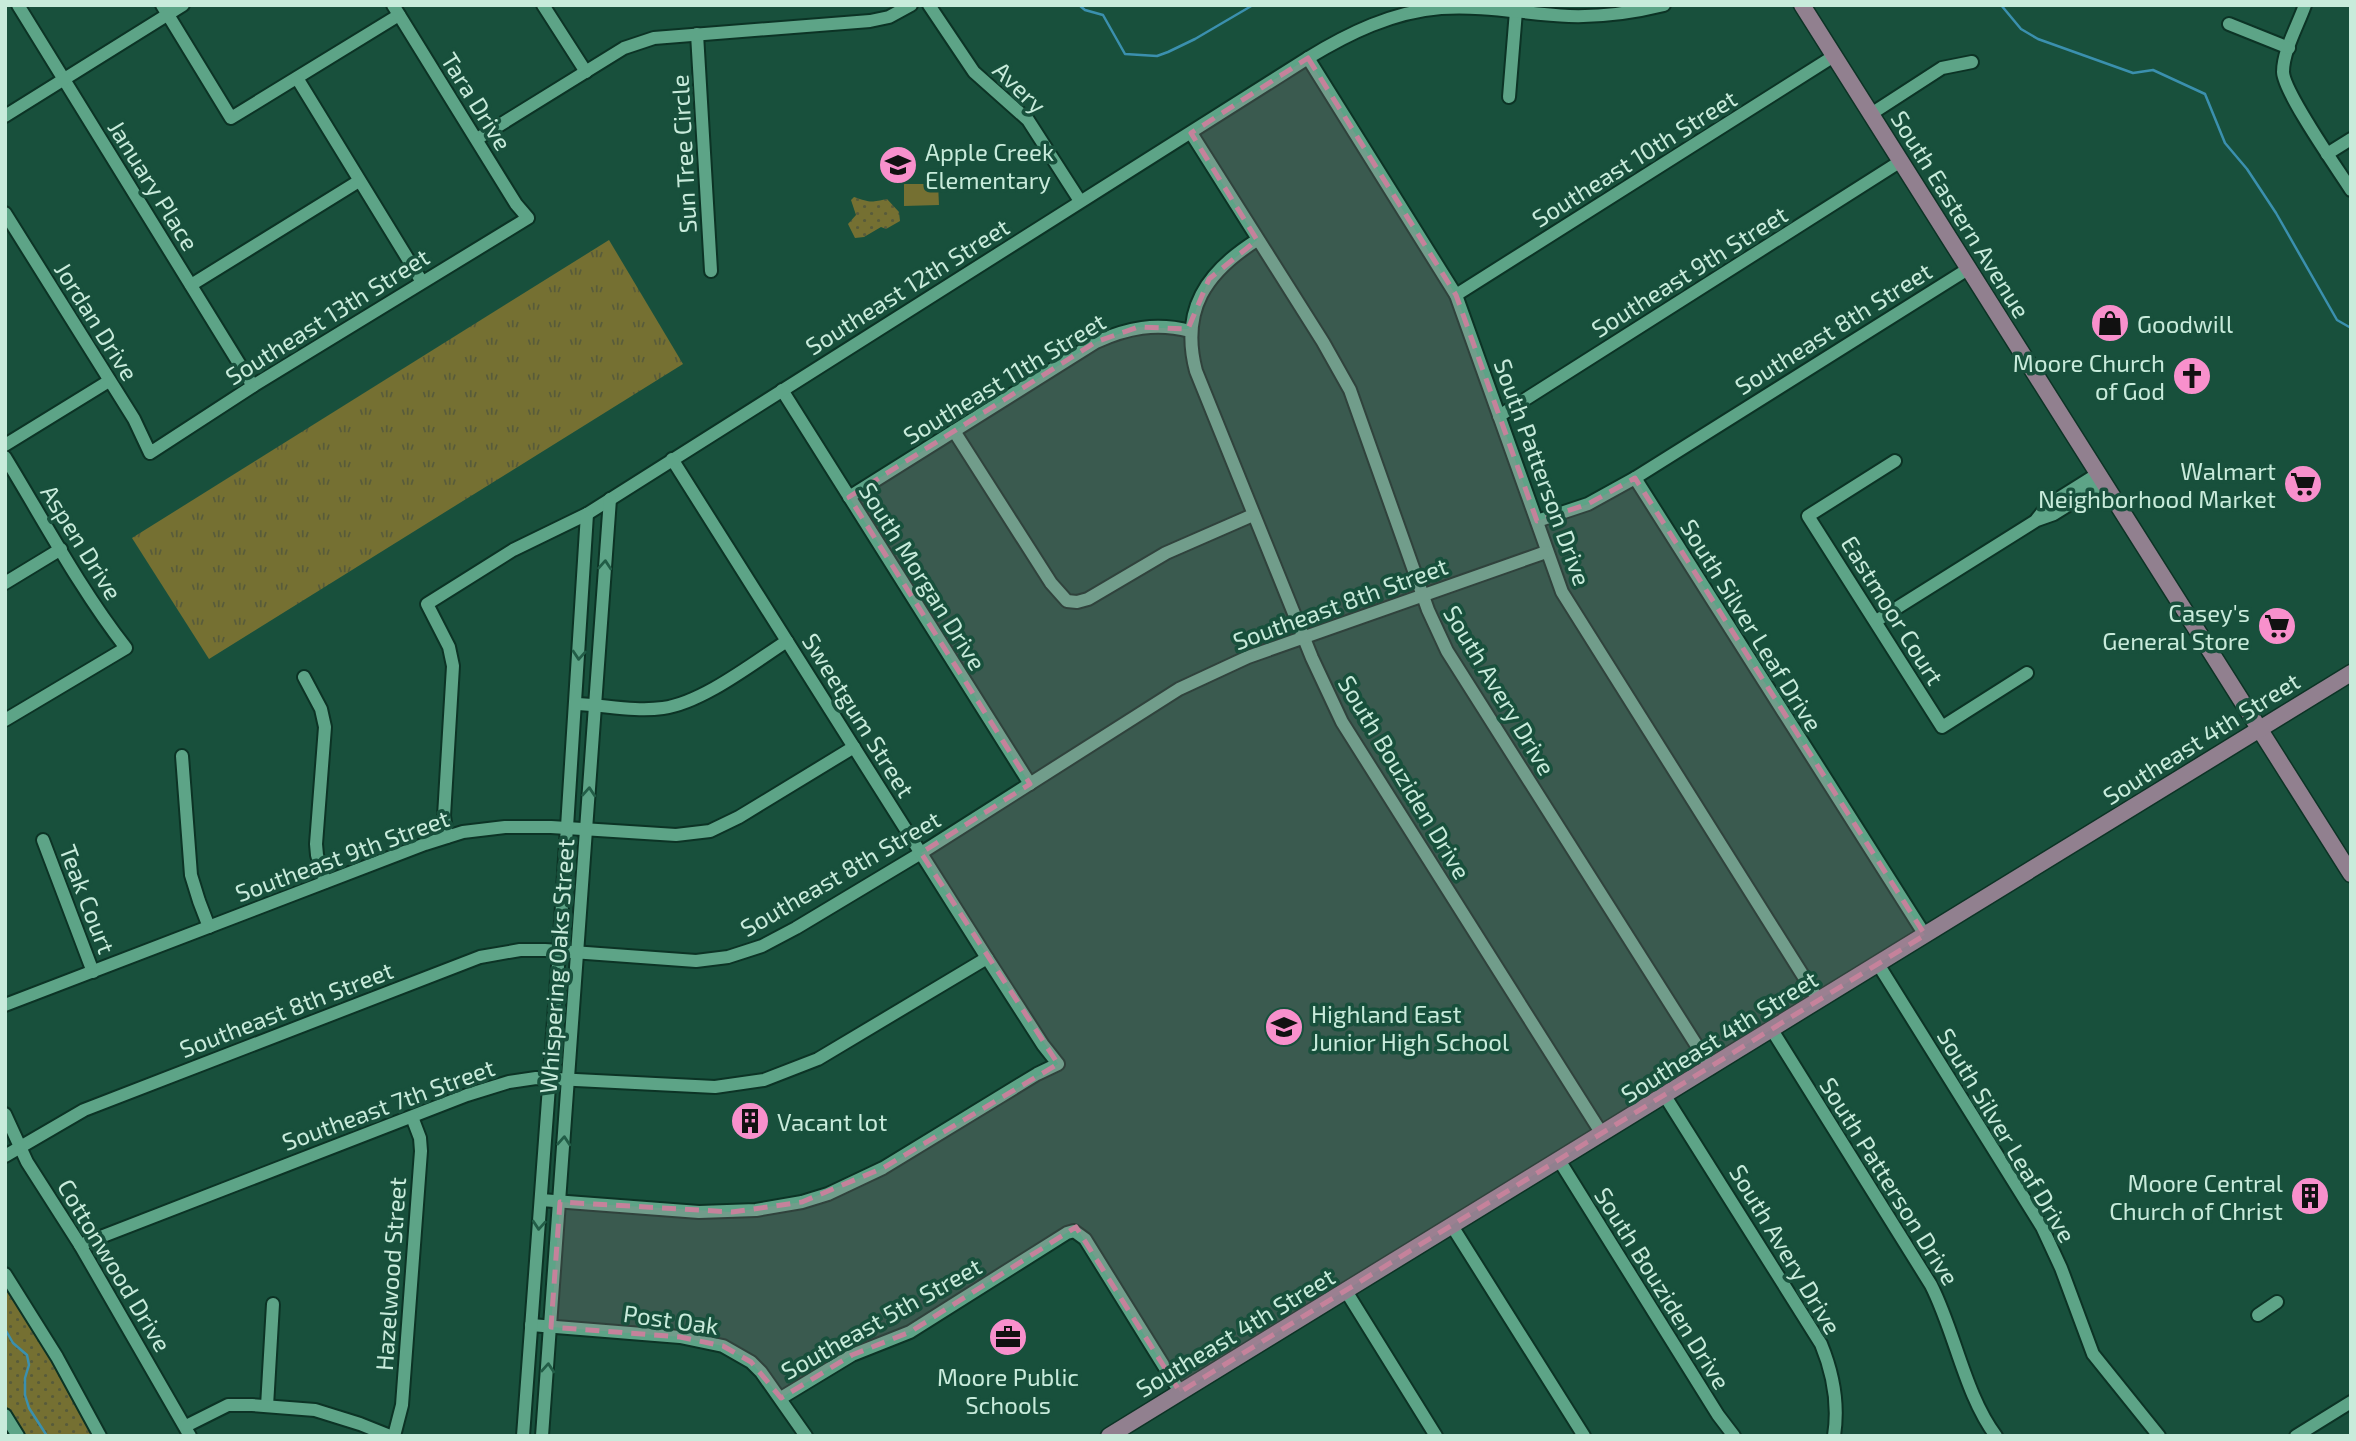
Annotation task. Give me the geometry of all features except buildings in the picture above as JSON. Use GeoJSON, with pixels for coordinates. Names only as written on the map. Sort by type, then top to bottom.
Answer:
{"type":"FeatureCollection","features":[{"type":"Feature","properties":{"kind":"main road","name":"South Eastern Avenue"},"geometry":{"type":"LineString","coordinates":[[1802,5],[2351,874]]}},
{"type":"Feature","properties":{"kind":"main road","name":"Southeast 4th Street"},"geometry":{"type":"LineString","coordinates":[[1110,1435],[2351,673]]}},
{"type":"Feature","properties":{"kind":"street","name":"January Place"},"geometry":{"type":"LineString","coordinates":[[18,5],[253,386]]}},
{"type":"Feature","properties":{"kind":"street"},"geometry":{"type":"LineString","coordinates":[[5,116],[64,80],[165,10],[183,5]]}},
{"type":"Feature","properties":{"kind":"street"},"geometry":{"type":"LineString","coordinates":[[543,5],[586,72]]}},
{"type":"Feature","properties":{"kind":"street"},"geometry":{"type":"LineString","coordinates":[[477,139],[634,43],[653,38],[870,21],[890,17],[911,5]]}},
{"type":"Feature","properties":{"kind":"street","name":"Avery"},"geometry":{"type":"LineString","coordinates":[[929,5],[974,72],[1028,120],[1080,201]]}},
{"type":"Feature","properties":{"kind":"street","name":"Southeast 12th Street"},"geometry":{"type":"LineString","coordinates":[[447,836],[444,816],[453,666],[449,647],[427,604],[513,550],[587,514],[1308,58],[1373,23],[1408,13],[1462,7],[1596,16],[1664,5]]}},
{"type":"Feature","properties":{"kind":"street"},"geometry":{"type":"LineString","coordinates":[[2305,5],[2284,66],[2286,83],[2351,190]]}},
{"type":"Feature","properties":{"kind":"street"},"geometry":{"type":"LineString","coordinates":[[165,10],[231,118],[297,78],[396,10]]}},
{"type":"Feature","properties":{"kind":"street","name":"Tara Drive"},"geometry":{"type":"LineString","coordinates":[[396,10],[516,204],[528,218]]}},
{"type":"Feature","properties":{"kind":"street"},"geometry":{"type":"LineString","coordinates":[[1509,97],[1516,11]]}},
{"type":"Feature","properties":{"kind":"street"},"geometry":{"type":"LineString","coordinates":[[2229,24],[2289,48]]}},
{"type":"Feature","properties":{"kind":"street","name":"Sun Tree Circle"},"geometry":{"type":"LineString","coordinates":[[697,34],[711,271]]}},
{"type":"Feature","properties":{"kind":"street","name":"Southeast 10th Street"},"geometry":{"type":"LineString","coordinates":[[1457,295],[1834,56]]}},
{"type":"Feature","properties":{"kind":"street","name":"South Patterson Drive"},"geometry":{"type":"LineString","coordinates":[[1308,58],[1457,295],[1562,592],[1819,1001]]}},
{"type":"Feature","properties":{"kind":"street"},"geometry":{"type":"LineString","coordinates":[[1871,114],[1942,68],[1972,62]]}},
{"type":"Feature","properties":{"kind":"street"},"geometry":{"type":"LineString","coordinates":[[297,78],[422,282]]}},
{"type":"Feature","properties":{"kind":"street","name":"South Avery Drive"},"geometry":{"type":"LineString","coordinates":[[1191,133],[1323,342],[1350,390],[1423,596],[1447,651],[1711,1068]]}},
{"type":"Feature","properties":{"kind":"street"},"geometry":{"type":"LineString","coordinates":[[2328,154],[2351,139]]}},
{"type":"Feature","properties":{"kind":"street","name":"Southeast 9th Street"},"geometry":{"type":"LineString","coordinates":[[1499,416],[1901,162]]}},
{"type":"Feature","properties":{"kind":"street"},"geometry":{"type":"LineString","coordinates":[[191,285],[359,181]]}},
{"type":"Feature","properties":{"kind":"street","name":"Jordan Drive"},"geometry":{"type":"LineString","coordinates":[[5,213],[134,419],[150,453]]}},
{"type":"Feature","properties":{"kind":"street","name":"Southeast 13th Street"},"geometry":{"type":"LineString","coordinates":[[150,453],[253,386],[528,218]]}},
{"type":"Feature","properties":{"kind":"street","name":"South Bouziden Drive"},"geometry":{"type":"LineString","coordinates":[[1257,240],[1238,252],[1209,279],[1195,310],[1190,331],[1196,372],[1322,682],[1342,722],[1602,1134]]}},
{"type":"Feature","properties":{"kind":"street","name":"Southeast 8th Street"},"geometry":{"type":"LineString","coordinates":[[1537,521],[1588,504],[1635,478],[1968,269]]}},
{"type":"Feature","properties":{"kind":"street","name":"Southeast 11th Street"},"geometry":{"type":"LineString","coordinates":[[849,497],[1096,342],[1113,334],[1149,326],[1190,331]]}},
{"type":"Feature","properties":{"kind":"street"},"geometry":{"type":"LineString","coordinates":[[5,445],[109,381]]}},
{"type":"Feature","properties":{"kind":"street","name":"South Morgan Drive"},"geometry":{"type":"LineString","coordinates":[[782,390],[1030,784]]}},
{"type":"Feature","properties":{"kind":"street"},"geometry":{"type":"LineString","coordinates":[[954,431],[1051,583],[1062,597],[1072,602],[1088,599],[1138,567],[1253,515]]}},
{"type":"Feature","properties":{"kind":"street","name":"Aspen Drive"},"geometry":{"type":"LineString","coordinates":[[5,457],[126,648],[5,720]]}},
{"type":"Feature","properties":{"kind":"street","name":"Sweetgum Street"},"geometry":{"type":"LineString","coordinates":[[560,1202],[732,1212],[802,1202],[828,1194],[883,1168],[1037,1074],[1058,1064],[987,958],[673,458]]}},
{"type":"Feature","properties":{"kind":"street","name":"Eastmoor Court"},"geometry":{"type":"LineString","coordinates":[[1895,461],[1808,516],[1942,727],[2027,673]]}},
{"type":"Feature","properties":{"kind":"street","name":"South Silver Leaf Drive"},"geometry":{"type":"LineString","coordinates":[[1635,478],[1925,935]]}},
{"type":"Feature","properties":{"kind":"street"},"geometry":{"type":"LineString","coordinates":[[1876,621],[2037,520],[2054,514],[2102,478]]}},
{"type":"Feature","properties":{"kind":"street","name":"Whispering Oaks Street"},"geometry":{"type":"LineString","coordinates":[[542,1436],[610,499]]}},
{"type":"Feature","properties":{"kind":"street","name":"Whispering Oaks Street"},"geometry":{"type":"LineString","coordinates":[[523,1436],[559,952],[587,514]]}},
{"type":"Feature","properties":{"kind":"street"},"geometry":{"type":"LineString","coordinates":[[5,583],[61,549]]}},
{"type":"Feature","properties":{"kind":"street","name":"Southeast 8th Street"},"geometry":{"type":"LineString","coordinates":[[5,1156],[84,1110],[489,954],[520,950],[696,961],[742,953],[778,938],[921,852],[1179,689],[1224,667],[1304,637],[1546,552]]}},
{"type":"Feature","properties":{"kind":"street"},"geometry":{"type":"LineString","coordinates":[[576,704],[659,709],[683,704],[788,641]]}},
{"type":"Feature","properties":{"kind":"street"},"geometry":{"type":"LineString","coordinates":[[304,677],[321,709],[325,726],[316,844],[325,882]]}},
{"type":"Feature","properties":{"kind":"street","name":"Southeast 9th Street"},"geometry":{"type":"LineString","coordinates":[[5,1005],[447,836],[505,827],[676,835],[710,831],[739,817],[854,747]]}},
{"type":"Feature","properties":{"kind":"street"},"geometry":{"type":"LineString","coordinates":[[182,756],[191,875],[209,927]]}},
{"type":"Feature","properties":{"kind":"street","name":"Teak Court"},"geometry":{"type":"LineString","coordinates":[[43,840],[93,972]]}},
{"type":"Feature","properties":{"kind":"street","name":"Southeast 7th Street"},"geometry":{"type":"LineString","coordinates":[[80,1245],[501,1084],[550,1077],[715,1087],[764,1080],[818,1059],[987,958]]}},
{"type":"Feature","properties":{"kind":"street","name":"South Silver Leaf Drive"},"geometry":{"type":"LineString","coordinates":[[1878,964],[2042,1227],[2061,1268],[2093,1354],[2159,1436]]}},
{"type":"Feature","properties":{"kind":"street","name":"South Patterson Drive"},"geometry":{"type":"LineString","coordinates":[[1772,1030],[1931,1285],[1947,1320],[1975,1398],[1996,1436]]}},
{"type":"Feature","properties":{"kind":"street","name":"South Avery Drive"},"geometry":{"type":"LineString","coordinates":[[1665,1096],[1821,1344],[1833,1385],[1836,1416],[1834,1436]]}},
{"type":"Feature","properties":{"kind":"street","name":"Cottonwood Drive"},"geometry":{"type":"LineString","coordinates":[[5,1114],[20,1147],[188,1431]]}},
{"type":"Feature","properties":{"kind":"street","name":"Hazelwood Street"},"geometry":{"type":"LineString","coordinates":[[392,1436],[402,1405],[421,1151],[420,1138],[412,1116]]}},
{"type":"Feature","properties":{"kind":"street","name":"South Bouziden Drive"},"geometry":{"type":"LineString","coordinates":[[1559,1160],[1718,1415],[1734,1436]]}},
{"type":"Feature","properties":{"kind":"street"},"geometry":{"type":"LineString","coordinates":[[541,1200],[560,1202]]}},
{"type":"Feature","properties":{"kind":"street"},"geometry":{"type":"LineString","coordinates":[[1452,1226],[1584,1436]]}},
{"type":"Feature","properties":{"kind":"street","name":"Southeast 5th Street"},"geometry":{"type":"LineString","coordinates":[[781,1398],[852,1355],[910,1332],[1074,1231],[1085,1239],[1181,1392]]}},
{"type":"Feature","properties":{"kind":"street"},"geometry":{"type":"LineString","coordinates":[[5,1274],[57,1357],[100,1436]]}},
{"type":"Feature","properties":{"kind":"street"},"geometry":{"type":"LineString","coordinates":[[1346,1292],[1436,1436]]}},
{"type":"Feature","properties":{"kind":"street"},"geometry":{"type":"LineString","coordinates":[[2258,1315],[2277,1302]]}},
{"type":"Feature","properties":{"kind":"street"},"geometry":{"type":"LineString","coordinates":[[267,1406],[273,1304]]}},
{"type":"Feature","properties":{"kind":"street","name":"Post Oak"},"geometry":{"type":"LineString","coordinates":[[531,1325],[680,1336],[723,1346],[751,1362],[761,1372],[806,1436]]}},
{"type":"Feature","properties":{"kind":"street"},"geometry":{"type":"LineString","coordinates":[[2296,1436],[2351,1402]]}},
{"type":"Feature","properties":{"kind":"street"},"geometry":{"type":"LineString","coordinates":[[188,1431],[228,1405],[315,1410],[392,1436]]}},
{"type":"Feature","properties":{"kind":"street"},"geometry":{"type":"LineString","coordinates":[[5,1415],[18,1436]]}},
{"type":"Feature","properties":{"kind":"highlighted area"},"geometry":{"type":"Polygon","coordinates":[[[1308,58],[1456,295],[1537,521],[1588,504],[1635,478],[1925,935],[1180,1392],[1076,1227],[910,1332],[852,1355],[781,1398],[751,1362],[723,1346],[680,1337],[551,1327],[560,1202],[732,1212],[802,1202],[883,1168],[1058,1064],[921,853],[1030,784],[849,497],[1096,342],[1138,327],[1188,329],[1209,279],[1257,240],[1191,133],[1308,58]]]}},
{"type":"Feature","properties":{"kind":"green space"},"geometry":{"type":"Polygon","coordinates":[[[904,184],[938,184],[939,205],[904,206],[904,184]]]}},
{"type":"Feature","properties":{"kind":"green space"},"geometry":{"type":"Polygon","coordinates":[[[854,197],[870,201],[887,199],[899,212],[900,221],[886,229],[881,227],[864,237],[855,238],[848,224],[856,215],[851,200],[854,197]]]}},
{"type":"Feature","properties":{"kind":"green space"},"geometry":{"type":"Polygon","coordinates":[[[609,240],[683,364],[209,659],[132,538],[609,240]]]}},
{"type":"Feature","properties":{"kind":"green space"},"geometry":{"type":"Polygon","coordinates":[[[5,1283],[53,1360],[95,1436],[25,1436],[5,1404],[5,1283]]]}},
{"type":"Feature","properties":{"kind":"waterway"},"geometry":{"type":"LineString","coordinates":[[1079,5],[1085,10],[1103,15],[1125,54],[1157,56],[1195,39],[1253,5]]}},
{"type":"Feature","properties":{"kind":"waterway"},"geometry":{"type":"LineString","coordinates":[[2001,5],[2021,29],[2038,39],[2133,73],[2153,70],[2205,94],[2225,143],[2247,169],[2276,213],[2337,320],[2351,328]]}},
{"type":"Feature","properties":{"kind":"waterway"},"geometry":{"type":"LineString","coordinates":[[5,1329],[13,1343],[27,1355],[29,1365],[25,1378],[25,1395],[29,1408],[47,1436]]}},
{"type":"Feature","properties":{"kind":"place","name":"Apple Creek Elementary"},"geometry":{"type":"Point","coordinates":[898,165]}},
{"type":"Feature","properties":{"kind":"place","name":"Goodwill"},"geometry":{"type":"Point","coordinates":[2110,323]}},
{"type":"Feature","properties":{"kind":"place","name":"Moore Church of God"},"geometry":{"type":"Point","coordinates":[2192,376]}},
{"type":"Feature","properties":{"kind":"place","name":"Walmart Neighborhood Market"},"geometry":{"type":"Point","coordinates":[2303,484]}},
{"type":"Feature","properties":{"kind":"place","name":"Casey's General Store"},"geometry":{"type":"Point","coordinates":[2277,626]}},
{"type":"Feature","properties":{"kind":"place","name":"Highland East Junior High School"},"geometry":{"type":"Point","coordinates":[1284,1027]}},
{"type":"Feature","properties":{"kind":"place","name":"Vacant lot"},"geometry":{"type":"Point","coordinates":[750,1121]}},
{"type":"Feature","properties":{"kind":"place","name":"Moore Central Church of Christ"},"geometry":{"type":"Point","coordinates":[2310,1196]}},
{"type":"Feature","properties":{"kind":"place","name":"Moore Public Schools"},"geometry":{"type":"Point","coordinates":[1008,1337]}}]}
